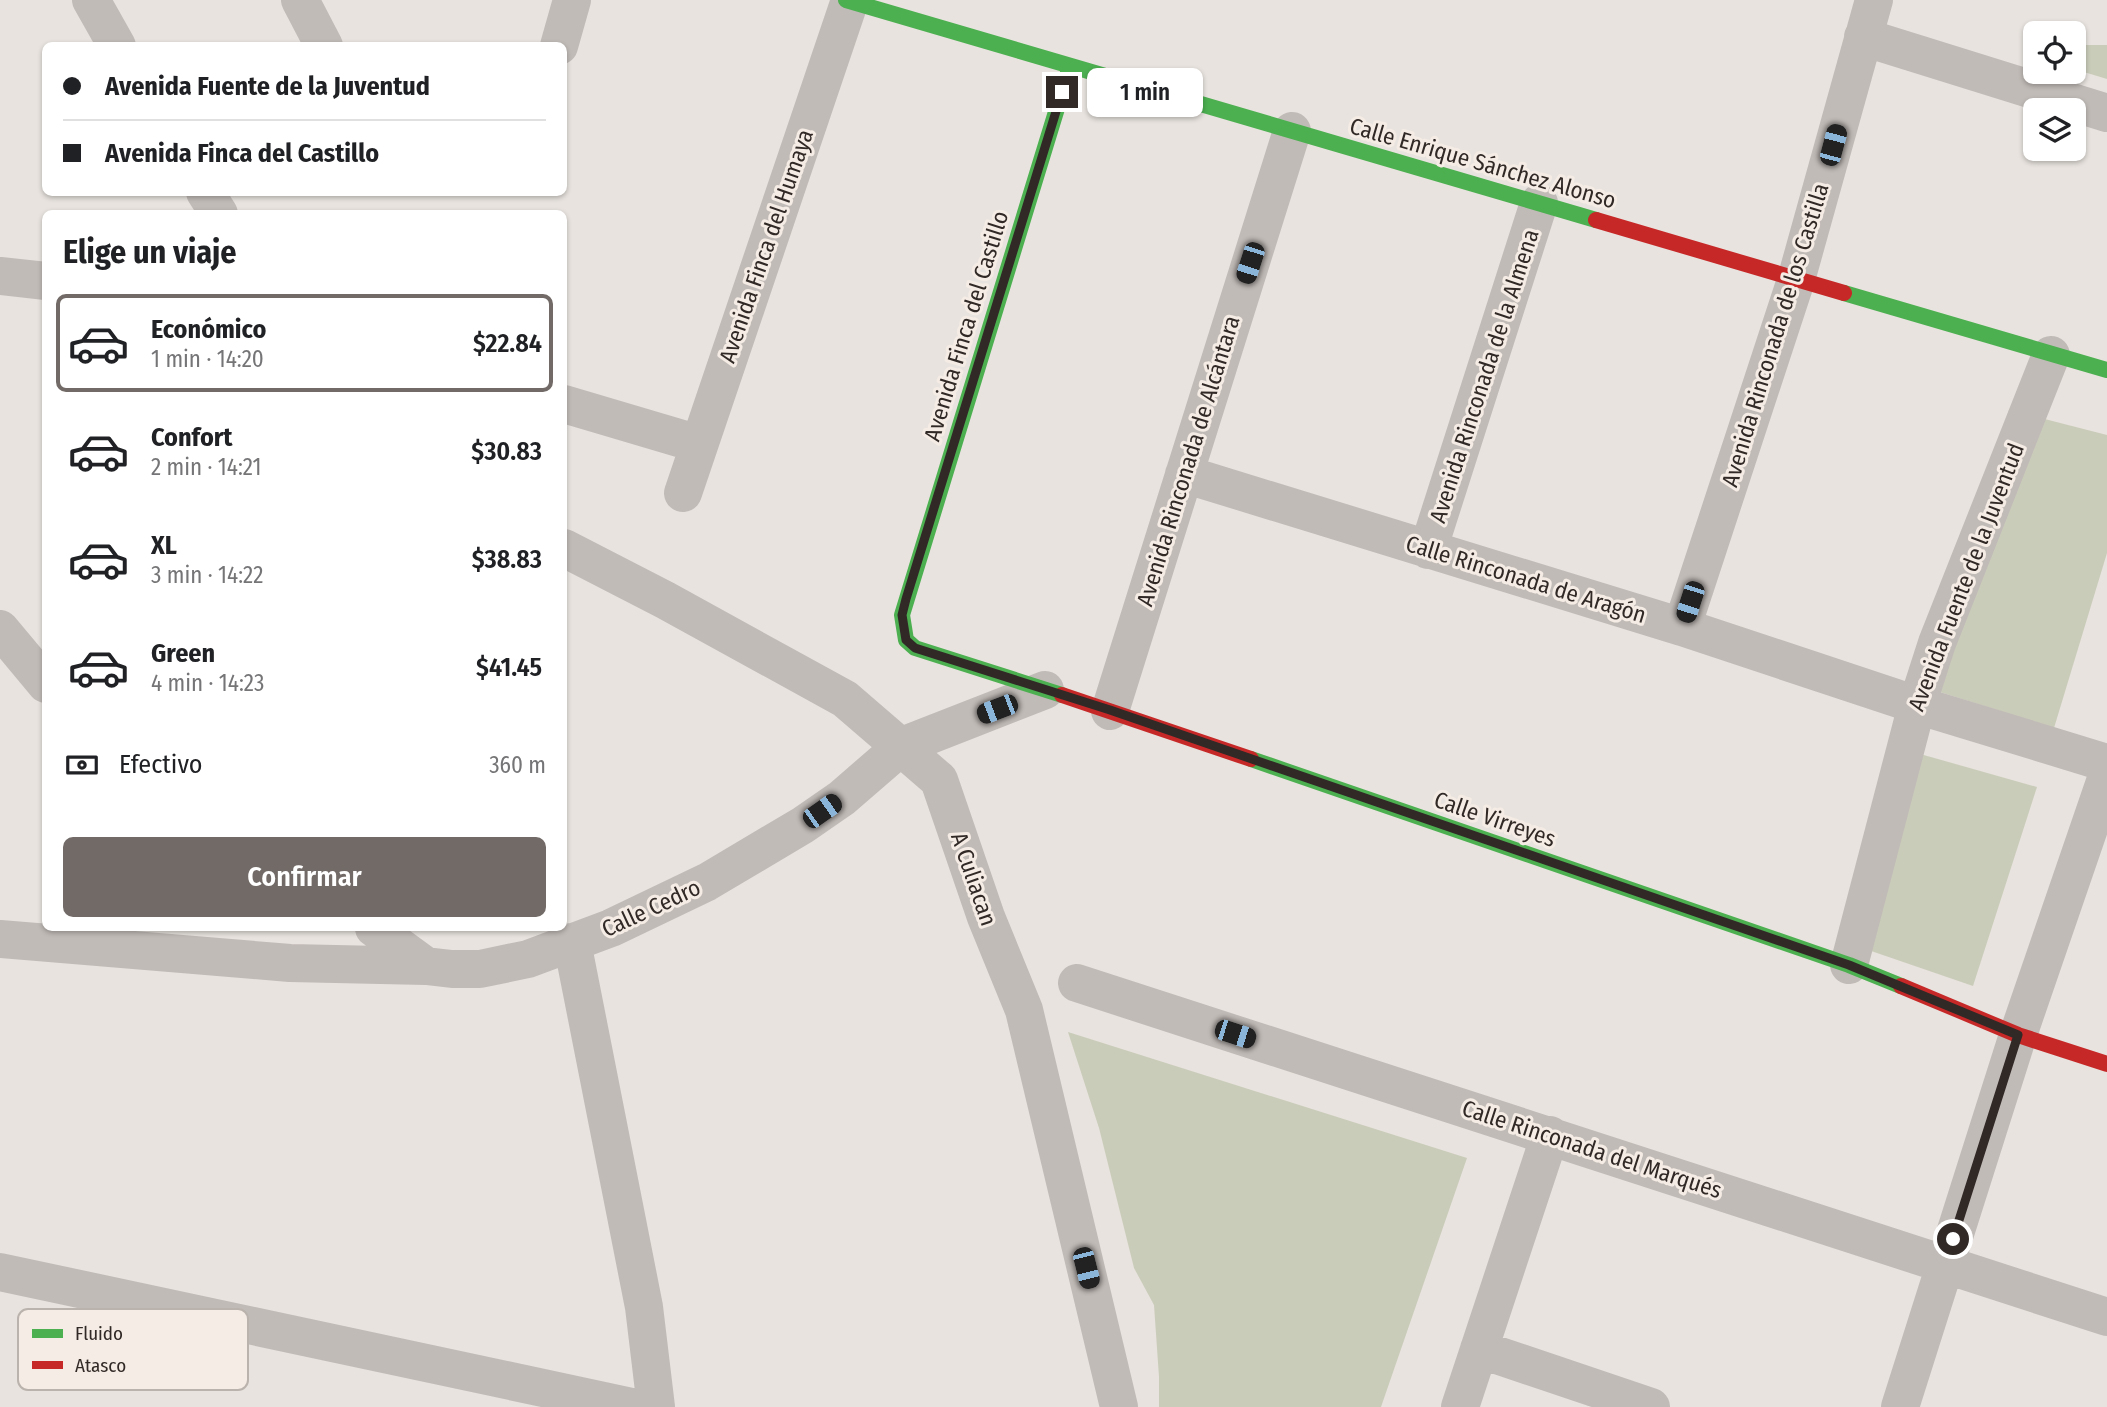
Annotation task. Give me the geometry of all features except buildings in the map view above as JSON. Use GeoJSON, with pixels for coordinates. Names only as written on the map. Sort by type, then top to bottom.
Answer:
{"type":"FeatureCollection","features":[{"type":"Feature","properties":{"kind":"street"},"geometry":{"type":"LineString","coordinates":[[91,0],[115,42]]}},
{"type":"Feature","properties":{"kind":"street"},"geometry":{"type":"LineString","coordinates":[[300,0],[322,42]]}},
{"type":"Feature","properties":{"kind":"street"},"geometry":{"type":"LineString","coordinates":[[560,42],[572,0]]}},
{"type":"Feature","properties":{"kind":"street","name":"Calle Enrique Sánchez Alonso"},"geometry":{"type":"LineString","coordinates":[[848,0],[2107,370]]}},
{"type":"Feature","properties":{"kind":"street","name":"Avenida Finca del Humaya"},"geometry":{"type":"LineString","coordinates":[[683,493],[848,0]]}},
{"type":"Feature","properties":{"kind":"street","name":"Avenida Rinconada de los Castilla"},"geometry":{"type":"LineString","coordinates":[[1682,627],[1796,280],[1874,0]]}},
{"type":"Feature","properties":{"kind":"street"},"geometry":{"type":"LineString","coordinates":[[1863,37],[2107,113]]}},
{"type":"Feature","properties":{"kind":"street","name":"Avenida Finca del Castillo"},"geometry":{"type":"LineString","coordinates":[[906,599],[1070,65]]}},
{"type":"Feature","properties":{"kind":"street","name":"Avenida Rinconada de Alcántara"},"geometry":{"type":"LineString","coordinates":[[1110,710],[1292,131]]}},
{"type":"Feature","properties":{"kind":"street","name":"Avenida Rinconada de la Almena"},"geometry":{"type":"LineString","coordinates":[[1428,550],[1539,203]]}},
{"type":"Feature","properties":{"kind":"street"},"geometry":{"type":"LineString","coordinates":[[0,276],[42,281]]}},
{"type":"Feature","properties":{"kind":"street","name":"Avenida Fuente de la Juventud"},"geometry":{"type":"LineString","coordinates":[[1849,965],[1917,705],[1937,643],[2051,355]]}},
{"type":"Feature","properties":{"kind":"street"},"geometry":{"type":"LineString","coordinates":[[567,405],[699,444]]}},
{"type":"Feature","properties":{"kind":"street","name":"Calle Rinconada de Aragón"},"geometry":{"type":"LineString","coordinates":[[1184,474],[1682,627],[1917,705],[2107,763]]}},
{"type":"Feature","properties":{"kind":"street","name":"A Culiacan"},"geometry":{"type":"LineString","coordinates":[[567,550],[845,699],[939,779],[986,917],[1024,1010],[1119,1407]]}},
{"type":"Feature","properties":{"kind":"street","name":"Calle Virreyes"},"geometry":{"type":"LineString","coordinates":[[906,599],[902,615],[903,627],[906,640],[915,648],[1110,710],[1849,965],[2018,1035],[2107,1064]]}},
{"type":"Feature","properties":{"kind":"street"},"geometry":{"type":"LineString","coordinates":[[0,629],[42,679]]}},
{"type":"Feature","properties":{"kind":"street","name":"Calle Cedro"},"geometry":{"type":"LineString","coordinates":[[0,939],[290,962],[452,969],[480,969],[528,959],[611,928],[707,882],[842,798],[902,746],[1045,690]]}},
{"type":"Feature","properties":{"kind":"street"},"geometry":{"type":"LineString","coordinates":[[1900,1407],[2018,1035],[2107,776]]}},
{"type":"Feature","properties":{"kind":"street"},"geometry":{"type":"LineString","coordinates":[[378,931],[426,966]]}},
{"type":"Feature","properties":{"kind":"street"},"geometry":{"type":"LineString","coordinates":[[572,942],[644,1307],[656,1407]]}},
{"type":"Feature","properties":{"kind":"street","name":"Calle Rinconada del Marqués"},"geometry":{"type":"LineString","coordinates":[[1077,983],[2107,1317]]}},
{"type":"Feature","properties":{"kind":"street"},"geometry":{"type":"LineString","coordinates":[[1460,1407],[1550,1135]]}},
{"type":"Feature","properties":{"kind":"street"},"geometry":{"type":"LineString","coordinates":[[0,1272],[173,1309]]}},
{"type":"Feature","properties":{"kind":"street"},"geometry":{"type":"LineString","coordinates":[[248,1325],[632,1407]]}},
{"type":"Feature","properties":{"kind":"street"},"geometry":{"type":"LineString","coordinates":[[1479,1349],[1651,1407]]}},
{"type":"Feature","properties":{"kind":"green space"},"geometry":{"type":"Polygon","coordinates":[[[2086,45],[2107,45],[2107,79],[2086,73],[2086,45]]]}},
{"type":"Feature","properties":{"kind":"green space"},"geometry":{"type":"Polygon","coordinates":[[[2009,410],[2107,435],[2107,553],[2054,728],[1924,687],[2009,410]]]}},
{"type":"Feature","properties":{"kind":"green space"},"geometry":{"type":"Polygon","coordinates":[[[1906,750],[2037,787],[1973,986],[1845,942],[1906,750]]]}},
{"type":"Feature","properties":{"kind":"green space"},"geometry":{"type":"Polygon","coordinates":[[[1068,1032],[1467,1158],[1381,1407],[1159,1407],[1154,1305],[1134,1268],[1099,1128],[1068,1032]]]}},
{"type":"Feature","properties":{"kind":"traffic: fast"},"geometry":{"type":"LineString","coordinates":[[846,0],[1596,220]]}},
{"type":"Feature","properties":{"kind":"traffic: fast"},"geometry":{"type":"LineString","coordinates":[[1062,695],[915,648],[906,640],[902,615],[1070,66]]}},
{"type":"Feature","properties":{"kind":"traffic: fast"},"geometry":{"type":"LineString","coordinates":[[1844,293],[2107,370]]}},
{"type":"Feature","properties":{"kind":"traffic: fast"},"geometry":{"type":"LineString","coordinates":[[1251,759],[1849,965],[1901,986]]}},
{"type":"Feature","properties":{"kind":"traffic: jam"},"geometry":{"type":"LineString","coordinates":[[1596,220],[1844,293]]}},
{"type":"Feature","properties":{"kind":"traffic: jam"},"geometry":{"type":"LineString","coordinates":[[1062,695],[1251,759]]}},
{"type":"Feature","properties":{"kind":"traffic: jam"},"geometry":{"type":"LineString","coordinates":[[1901,986],[2018,1035],[2107,1064]]}},
{"type":"Feature","properties":{"kind":"route"},"geometry":{"type":"LineString","coordinates":[[1062,92],[906,599],[902,615],[906,640],[915,648],[1110,710],[1849,965],[2018,1035],[1953,1239]]}}]}
